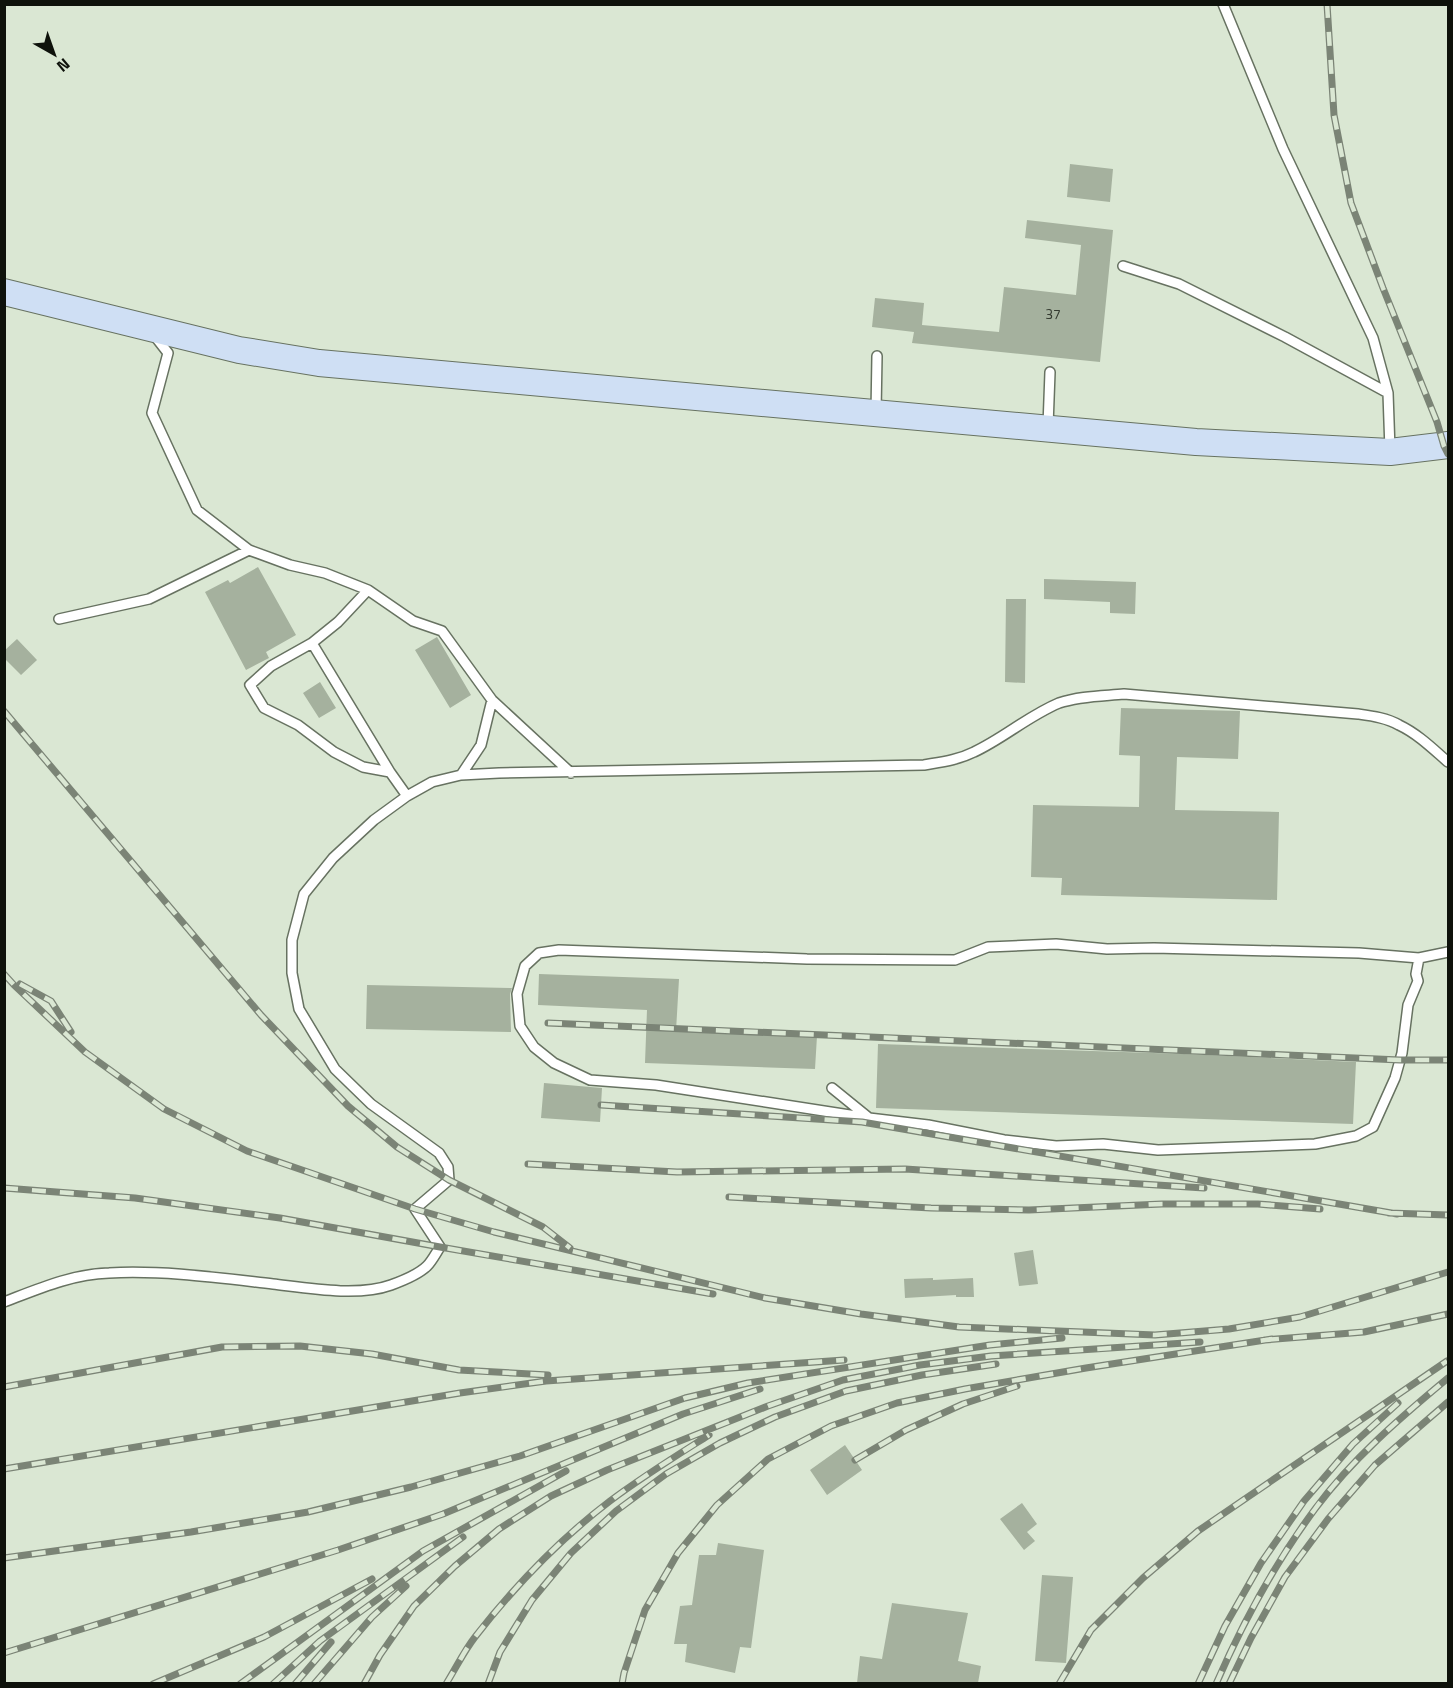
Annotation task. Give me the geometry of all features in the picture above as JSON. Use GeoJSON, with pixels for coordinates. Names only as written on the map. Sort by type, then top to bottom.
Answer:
{"type":"FeatureCollection","features":[{"type":"Feature","properties":{"kind":"main road"},"geometry":{"type":"LineString","coordinates":[[4,292],[239,350],[319,363],[1196,442],[1390,452],[1449,445]]}},
{"type":"Feature","properties":{"kind":"lane"},"geometry":{"type":"LineString","coordinates":[[1223,4],[1283,149],[1373,338],[1388,393],[1390,452]]}},
{"type":"Feature","properties":{"kind":"lane"},"geometry":{"type":"LineString","coordinates":[[1123,266],[1179,284],[1285,337],[1388,393]]}},
{"type":"Feature","properties":{"kind":"lane"},"geometry":{"type":"LineString","coordinates":[[149,327],[168,352],[152,412],[196,510],[249,550],[290,565],[326,573],[368,590],[413,621],[442,631],[492,700],[571,773]]}},
{"type":"Feature","properties":{"kind":"lane"},"geometry":{"type":"LineString","coordinates":[[876,412],[877,356]]}},
{"type":"Feature","properties":{"kind":"lane"},"geometry":{"type":"LineString","coordinates":[[1048,428],[1050,372]]}},
{"type":"Feature","properties":{"kind":"lane"},"geometry":{"type":"LineString","coordinates":[[59,619],[149,599],[249,550]]}},
{"type":"Feature","properties":{"kind":"lane"},"geometry":{"type":"LineString","coordinates":[[368,590],[338,622],[312,643],[271,666],[250,685],[264,708],[298,725],[334,752],[363,767],[390,772]]}},
{"type":"Feature","properties":{"kind":"lane"},"geometry":{"type":"LineString","coordinates":[[312,643],[407,796]]}},
{"type":"Feature","properties":{"kind":"lane"},"geometry":{"type":"LineString","coordinates":[[4,1302],[48,1285],[108,1273],[149,1273],[230,1279],[331,1291],[389,1286],[428,1266],[440,1247],[415,1209],[449,1180],[448,1167],[439,1153],[371,1104],[335,1069],[299,1009],[292,973],[292,940],[304,894],[333,858],[374,820],[407,796],[432,783],[461,775],[924,765],[952,760],[974,752],[1035,714],[1062,702],[1124,694],[1382,718],[1399,724],[1421,738],[1449,762]]}},
{"type":"Feature","properties":{"kind":"lane"},"geometry":{"type":"LineString","coordinates":[[461,775],[481,745],[492,700]]}},
{"type":"Feature","properties":{"kind":"lane"},"geometry":{"type":"LineString","coordinates":[[1419,958],[1416,974],[1418,981],[1408,1005],[1402,1053],[1395,1078],[1373,1127],[1356,1136],[1315,1144],[1158,1150],[1103,1144],[1056,1146],[1004,1140],[928,1125],[656,1085],[590,1080],[554,1064],[534,1047],[520,1026],[517,994],[525,966],[538,953],[559,950],[807,959],[955,960],[988,947],[1056,944],[1107,949],[1359,953],[1419,958],[1449,952]]}},
{"type":"Feature","properties":{"kind":"lane"},"geometry":{"type":"LineString","coordinates":[[832,1088],[869,1118]]}},
{"type":"Feature","properties":{"kind":"building"},"geometry":{"type":"Polygon","coordinates":[[[1070,164],[1113,169],[1110,202],[1067,197],[1070,164]]]}},
{"type":"Feature","properties":{"kind":"building"},"geometry":{"type":"Polygon","coordinates":[[[1027,220],[1113,230],[1100,362],[912,343],[914,332],[872,327],[875,298],[924,303],[922,325],[999,332],[1004,287],[1076,295],[1081,245],[1025,238],[1027,220]]]}},
{"type":"Feature","properties":{"kind":"building"},"geometry":{"type":"Polygon","coordinates":[[[258,567],[296,635],[266,652],[269,658],[246,670],[205,592],[228,580],[230,583],[258,567]]]}},
{"type":"Feature","properties":{"kind":"building"},"geometry":{"type":"Polygon","coordinates":[[[1044,579],[1136,582],[1135,614],[1110,613],[1110,602],[1044,599],[1044,579]]]}},
{"type":"Feature","properties":{"kind":"building"},"geometry":{"type":"Polygon","coordinates":[[[1006,599],[1026,599],[1025,683],[1005,682],[1006,599]]]}},
{"type":"Feature","properties":{"kind":"building"},"geometry":{"type":"Polygon","coordinates":[[[437,637],[471,695],[450,708],[415,650],[437,637]]]}},
{"type":"Feature","properties":{"kind":"building"},"geometry":{"type":"Polygon","coordinates":[[[17,639],[37,660],[21,675],[4,658],[4,651],[17,639]]]}},
{"type":"Feature","properties":{"kind":"building"},"geometry":{"type":"Polygon","coordinates":[[[320,682],[336,708],[319,718],[303,693],[320,682]]]}},
{"type":"Feature","properties":{"kind":"building"},"geometry":{"type":"Polygon","coordinates":[[[1121,708],[1240,711],[1238,759],[1177,757],[1175,810],[1279,812],[1277,900],[1061,895],[1062,878],[1031,877],[1033,805],[1139,807],[1140,756],[1119,755],[1121,708]]]}},
{"type":"Feature","properties":{"kind":"building"},"geometry":{"type":"Polygon","coordinates":[[[539,974],[679,979],[676,1031],[817,1036],[815,1069],[645,1063],[647,1010],[538,1005],[539,974]]]}},
{"type":"Feature","properties":{"kind":"building"},"geometry":{"type":"Polygon","coordinates":[[[367,985],[512,988],[510,994],[511,1032],[366,1029],[367,985]]]}},
{"type":"Feature","properties":{"kind":"building"},"geometry":{"type":"Polygon","coordinates":[[[878,1044],[1356,1062],[1353,1124],[876,1108],[878,1044]]]}},
{"type":"Feature","properties":{"kind":"building"},"geometry":{"type":"Polygon","coordinates":[[[544,1083],[602,1088],[600,1122],[541,1118],[544,1083]]]}},
{"type":"Feature","properties":{"kind":"building"},"geometry":{"type":"Polygon","coordinates":[[[1033,1250],[1038,1284],[1019,1286],[1014,1253],[1033,1250]]]}},
{"type":"Feature","properties":{"kind":"building"},"geometry":{"type":"Polygon","coordinates":[[[933,1278],[933,1280],[973,1278],[974,1297],[956,1297],[956,1295],[905,1298],[904,1279],[933,1278]]]}},
{"type":"Feature","properties":{"kind":"building"},"geometry":{"type":"Polygon","coordinates":[[[845,1445],[862,1470],[827,1495],[810,1470],[845,1445]]]}},
{"type":"Feature","properties":{"kind":"building"},"geometry":{"type":"Polygon","coordinates":[[[1022,1503],[1037,1524],[1027,1532],[1035,1541],[1024,1550],[1000,1519],[1022,1503]]]}},
{"type":"Feature","properties":{"kind":"building"},"geometry":{"type":"Polygon","coordinates":[[[718,1543],[764,1550],[751,1648],[740,1647],[735,1673],[685,1662],[687,1644],[674,1644],[680,1606],[692,1605],[699,1555],[716,1555],[718,1543]]]}},
{"type":"Feature","properties":{"kind":"building"},"geometry":{"type":"Polygon","coordinates":[[[1042,1575],[1073,1577],[1066,1663],[1035,1661],[1042,1575]]]}},
{"type":"Feature","properties":{"kind":"building"},"geometry":{"type":"Polygon","coordinates":[[[892,1603],[968,1613],[958,1661],[981,1666],[978,1683],[857,1683],[860,1656],[882,1659],[892,1603]]]}},
{"type":"Feature","properties":{"kind":"railway"},"geometry":{"type":"LineString","coordinates":[[1327,4],[1334,115],[1351,203],[1448,454]]}},
{"type":"Feature","properties":{"kind":"railway"},"geometry":{"type":"LineString","coordinates":[[4,711],[261,1015],[348,1106],[397,1147],[449,1180],[543,1227],[570,1248]]}},
{"type":"Feature","properties":{"kind":"railway"},"geometry":{"type":"LineString","coordinates":[[4,974],[85,1052],[164,1109],[247,1151],[415,1209],[494,1232],[765,1298],[959,1327],[1155,1335],[1229,1329],[1300,1317],[1448,1272]]}},
{"type":"Feature","properties":{"kind":"railway"},"geometry":{"type":"LineString","coordinates":[[20,984],[51,1001],[71,1032]]}},
{"type":"Feature","properties":{"kind":"railway"},"geometry":{"type":"LineString","coordinates":[[548,1023],[1400,1060],[1448,1060]]}},
{"type":"Feature","properties":{"kind":"railway"},"geometry":{"type":"LineString","coordinates":[[601,1105],[862,1122],[1397,1214]]}},
{"type":"Feature","properties":{"kind":"railway"},"geometry":{"type":"LineString","coordinates":[[528,1164],[677,1172],[905,1169],[1204,1188]]}},
{"type":"Feature","properties":{"kind":"railway"},"geometry":{"type":"LineString","coordinates":[[4,1188],[135,1198],[280,1218],[713,1294]]}},
{"type":"Feature","properties":{"kind":"railway"},"geometry":{"type":"LineString","coordinates":[[729,1197],[931,1208],[1029,1210],[1162,1204],[1258,1204],[1320,1209]]}},
{"type":"Feature","properties":{"kind":"railway"},"geometry":{"type":"LineString","coordinates":[[1389,1213],[1448,1215]]}},
{"type":"Feature","properties":{"kind":"railway"},"geometry":{"type":"LineString","coordinates":[[1265,1340],[1364,1332],[1448,1314]]}},
{"type":"Feature","properties":{"kind":"railway"},"geometry":{"type":"LineString","coordinates":[[4,1558],[191,1532],[308,1512],[411,1487],[520,1456],[685,1398],[748,1383],[990,1345],[1062,1338]]}},
{"type":"Feature","properties":{"kind":"railway"},"geometry":{"type":"LineString","coordinates":[[622,1684],[645,1610],[678,1553],[717,1505],[768,1459],[831,1426],[897,1403],[1086,1368],[1272,1339]]}},
{"type":"Feature","properties":{"kind":"railway"},"geometry":{"type":"LineString","coordinates":[[364,1684],[380,1655],[414,1606],[455,1566],[499,1529],[551,1496],[607,1470],[768,1406],[843,1380],[920,1365],[991,1356],[1200,1342]]}},
{"type":"Feature","properties":{"kind":"railway"},"geometry":{"type":"LineString","coordinates":[[4,1387],[222,1347],[300,1346],[372,1354],[459,1370],[548,1375]]}},
{"type":"Feature","properties":{"kind":"railway"},"geometry":{"type":"LineString","coordinates":[[4,1469],[460,1393],[546,1381],[844,1360]]}},
{"type":"Feature","properties":{"kind":"railway"},"geometry":{"type":"LineString","coordinates":[[1059,1684],[1091,1630],[1143,1578],[1198,1531],[1447,1361]]}},
{"type":"Feature","properties":{"kind":"railway"},"geometry":{"type":"LineString","coordinates":[[488,1684],[500,1652],[532,1600],[571,1553],[616,1511],[666,1474],[720,1443],[775,1417],[846,1391],[922,1375],[996,1364]]}},
{"type":"Feature","properties":{"kind":"railway"},"geometry":{"type":"LineString","coordinates":[[1216,1684],[1261,1594],[1286,1550],[1315,1509],[1361,1456],[1395,1423],[1448,1378]]}},
{"type":"Feature","properties":{"kind":"railway"},"geometry":{"type":"LineString","coordinates":[[855,1460],[906,1430],[963,1404],[1017,1386]]}},
{"type":"Feature","properties":{"kind":"railway"},"geometry":{"type":"LineString","coordinates":[[4,1653],[338,1550],[443,1514],[683,1414],[760,1389]]}},
{"type":"Feature","properties":{"kind":"railway"},"geometry":{"type":"LineString","coordinates":[[1229,1684],[1251,1638],[1285,1577],[1328,1519],[1375,1465],[1448,1402]]}},
{"type":"Feature","properties":{"kind":"railway"},"geometry":{"type":"LineString","coordinates":[[1198,1684],[1225,1626],[1261,1563],[1304,1501],[1353,1444],[1398,1403]]}},
{"type":"Feature","properties":{"kind":"railway"},"geometry":{"type":"LineString","coordinates":[[446,1684],[467,1648],[490,1618],[556,1548],[610,1501],[709,1435]]}},
{"type":"Feature","properties":{"kind":"railway"},"geometry":{"type":"LineString","coordinates":[[240,1684],[423,1551],[566,1471]]}},
{"type":"Feature","properties":{"kind":"railway"},"geometry":{"type":"LineString","coordinates":[[273,1684],[320,1641],[463,1537]]}},
{"type":"Feature","properties":{"kind":"railway"},"geometry":{"type":"LineString","coordinates":[[153,1684],[264,1637],[372,1579]]}},
{"type":"Feature","properties":{"kind":"railway"},"geometry":{"type":"LineString","coordinates":[[314,1684],[372,1617],[406,1586]]}},
{"type":"Feature","properties":{"kind":"railway"},"geometry":{"type":"LineString","coordinates":[[295,1684],[331,1642]]}}]}
